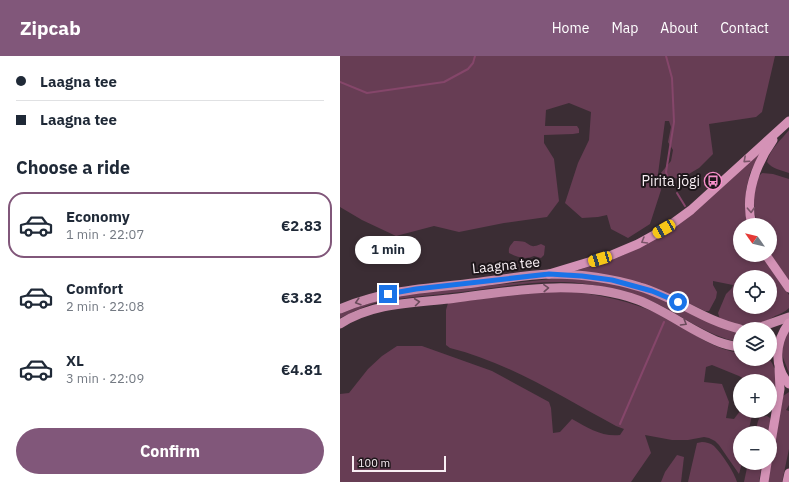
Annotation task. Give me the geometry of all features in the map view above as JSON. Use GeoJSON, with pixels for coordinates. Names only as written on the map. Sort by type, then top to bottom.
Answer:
{"type":"FeatureCollection","features":[{"type":"Feature","properties":{"kind":"highway"},"geometry":{"type":"LineString","coordinates":[[751,218],[751,188],[757,166],[770,145],[787,123]]}},
{"type":"Feature","properties":{"kind":"highway"},"geometry":{"type":"LineString","coordinates":[[549,274],[612,255],[638,244],[664,229],[691,210],[787,123]]}},
{"type":"Feature","properties":{"kind":"highway"},"geometry":{"type":"LineString","coordinates":[[771,262],[789,288]]}},
{"type":"Feature","properties":{"kind":"highway"},"geometry":{"type":"LineString","coordinates":[[777,346],[789,323]]}},
{"type":"Feature","properties":{"kind":"highway"},"geometry":{"type":"LineString","coordinates":[[777,362],[784,378],[789,384]]}},
{"type":"Feature","properties":{"kind":"highway"},"geometry":{"type":"LineString","coordinates":[[774,426],[780,389],[779,368]]}},
{"type":"Feature","properties":{"kind":"highway"},"geometry":{"type":"LineString","coordinates":[[764,482],[766,470]]}},
{"type":"Feature","properties":{"kind":"highway"},"geometry":{"type":"LineString","coordinates":[[787,482],[789,473]]}},
{"type":"Feature","properties":{"kind":"main road","name":"Laagna tee"},"geometry":{"type":"LineString","coordinates":[[340,308],[363,300],[416,289],[549,274],[604,279],[639,286],[665,296],[719,323],[733,327]]}},
{"type":"Feature","properties":{"kind":"main road","name":"Laagna tee"},"geometry":{"type":"LineString","coordinates":[[340,324],[368,311],[391,305],[529,289],[577,288],[605,292],[638,300],[668,314],[720,342],[733,345]]}},
{"type":"Feature","properties":{"kind":"main road"},"geometry":{"type":"LineString","coordinates":[[775,322],[789,317]]}},
{"type":"Feature","properties":{"kind":"shaded area"},"geometry":{"type":"Polygon","coordinates":[[[340,56],[775,56],[762,112],[756,117],[709,124],[713,154],[699,168],[682,178],[663,179],[660,174],[671,161],[673,150],[668,142],[671,127],[669,121],[665,121],[658,174],[661,190],[650,224],[628,238],[611,229],[607,215],[582,218],[565,203],[578,163],[589,140],[591,112],[569,103],[546,110],[545,126],[577,126],[579,129],[579,133],[544,135],[544,143],[554,159],[559,201],[547,217],[504,223],[459,232],[434,226],[396,236],[362,220],[340,207],[340,56]]]}},
{"type":"Feature","properties":{"kind":"shaded area"},"geometry":{"type":"Polygon","coordinates":[[[789,130],[789,173],[774,168],[767,162],[773,149],[789,130]]]}},
{"type":"Feature","properties":{"kind":"shaded area"},"geometry":{"type":"Polygon","coordinates":[[[762,150],[750,173],[746,190],[748,218],[733,218],[733,262],[767,262],[772,270],[733,270],[733,285],[713,281],[713,285],[717,292],[716,298],[709,311],[705,311],[669,294],[572,272],[617,258],[636,249],[762,150]]]}},
{"type":"Feature","properties":{"kind":"shaded area"},"geometry":{"type":"Polygon","coordinates":[[[762,173],[773,174],[789,179],[789,281],[776,262],[777,262],[777,218],[756,218],[754,190],[758,178],[762,173]]]}},
{"type":"Feature","properties":{"kind":"shaded area"},"geometry":{"type":"Polygon","coordinates":[[[514,241],[524,242],[533,246],[541,244],[545,246],[544,255],[541,258],[534,256],[524,258],[509,253],[510,246],[514,241]]]}},
{"type":"Feature","properties":{"kind":"shaded area"},"geometry":{"type":"Polygon","coordinates":[[[777,277],[789,295],[789,308],[763,322],[733,322],[733,323],[720,319],[718,313],[726,294],[733,285],[733,314],[777,314],[777,277]]]}},
{"type":"Feature","properties":{"kind":"shaded area"},"geometry":{"type":"Polygon","coordinates":[[[561,278],[602,281],[650,293],[733,330],[733,340],[715,335],[668,309],[644,298],[604,287],[564,282],[525,284],[389,300],[369,305],[340,318],[340,314],[347,311],[398,295],[561,278]]]}},
{"type":"Feature","properties":{"kind":"shaded area"},"geometry":{"type":"Polygon","coordinates":[[[563,291],[602,296],[627,302],[663,316],[709,343],[733,352],[733,366],[773,366],[776,374],[734,374],[712,365],[706,367],[704,382],[722,384],[729,402],[726,418],[751,418],[750,426],[733,426],[733,465],[719,445],[709,438],[704,437],[688,440],[672,440],[645,435],[651,453],[631,482],[340,482],[340,394],[349,393],[368,369],[382,356],[397,346],[422,346],[492,371],[549,402],[551,408],[553,433],[560,432],[572,419],[589,429],[607,435],[620,435],[624,429],[535,382],[494,362],[450,348],[446,345],[446,310],[448,303],[518,294],[563,291]]]}},
{"type":"Feature","properties":{"kind":"shaded area"},"geometry":{"type":"Polygon","coordinates":[[[789,327],[789,373],[779,347],[789,327]]]}},
{"type":"Feature","properties":{"kind":"shaded area"},"geometry":{"type":"Polygon","coordinates":[[[789,392],[789,405],[786,410],[789,411],[789,449],[782,482],[768,482],[770,470],[777,470],[777,430],[783,396],[789,392]]]}},
{"type":"Feature","properties":{"kind":"shaded area"},"geometry":{"type":"Polygon","coordinates":[[[760,418],[770,418],[770,426],[757,426],[760,418]]]}},
{"type":"Feature","properties":{"kind":"shaded area"},"geometry":{"type":"Polygon","coordinates":[[[702,442],[711,444],[717,449],[731,468],[737,482],[688,482],[697,443],[702,442]]]}},
{"type":"Feature","properties":{"kind":"shaded area"},"geometry":{"type":"Polygon","coordinates":[[[677,455],[684,457],[681,482],[661,482],[665,472],[677,455]]]}},
{"type":"Feature","properties":{"kind":"shaded area"},"geometry":{"type":"Polygon","coordinates":[[[747,470],[761,470],[759,482],[744,482],[747,470]]]}},
{"type":"Feature","properties":{"kind":"waterway"},"geometry":{"type":"LineString","coordinates":[[340,82],[367,93],[444,82],[468,69],[473,63],[475,56]]}},
{"type":"Feature","properties":{"kind":"waterway"},"geometry":{"type":"LineString","coordinates":[[666,56],[672,78],[674,122],[666,172],[672,185]]}},
{"type":"Feature","properties":{"kind":"waterway"},"geometry":{"type":"LineString","coordinates":[[677,193],[685,206]]}},
{"type":"Feature","properties":{"kind":"waterway"},"geometry":{"type":"LineString","coordinates":[[620,424],[664,322]]}},
{"type":"Feature","properties":{"kind":"place","name":"Pirita jõgi"},"geometry":{"type":"Point","coordinates":[713,181]}},
{"type":"Feature","properties":{"kind":"route"},"geometry":{"type":"LineString","coordinates":[[388,294],[416,289],[549,274],[612,280],[639,286],[678,302]]}}]}
